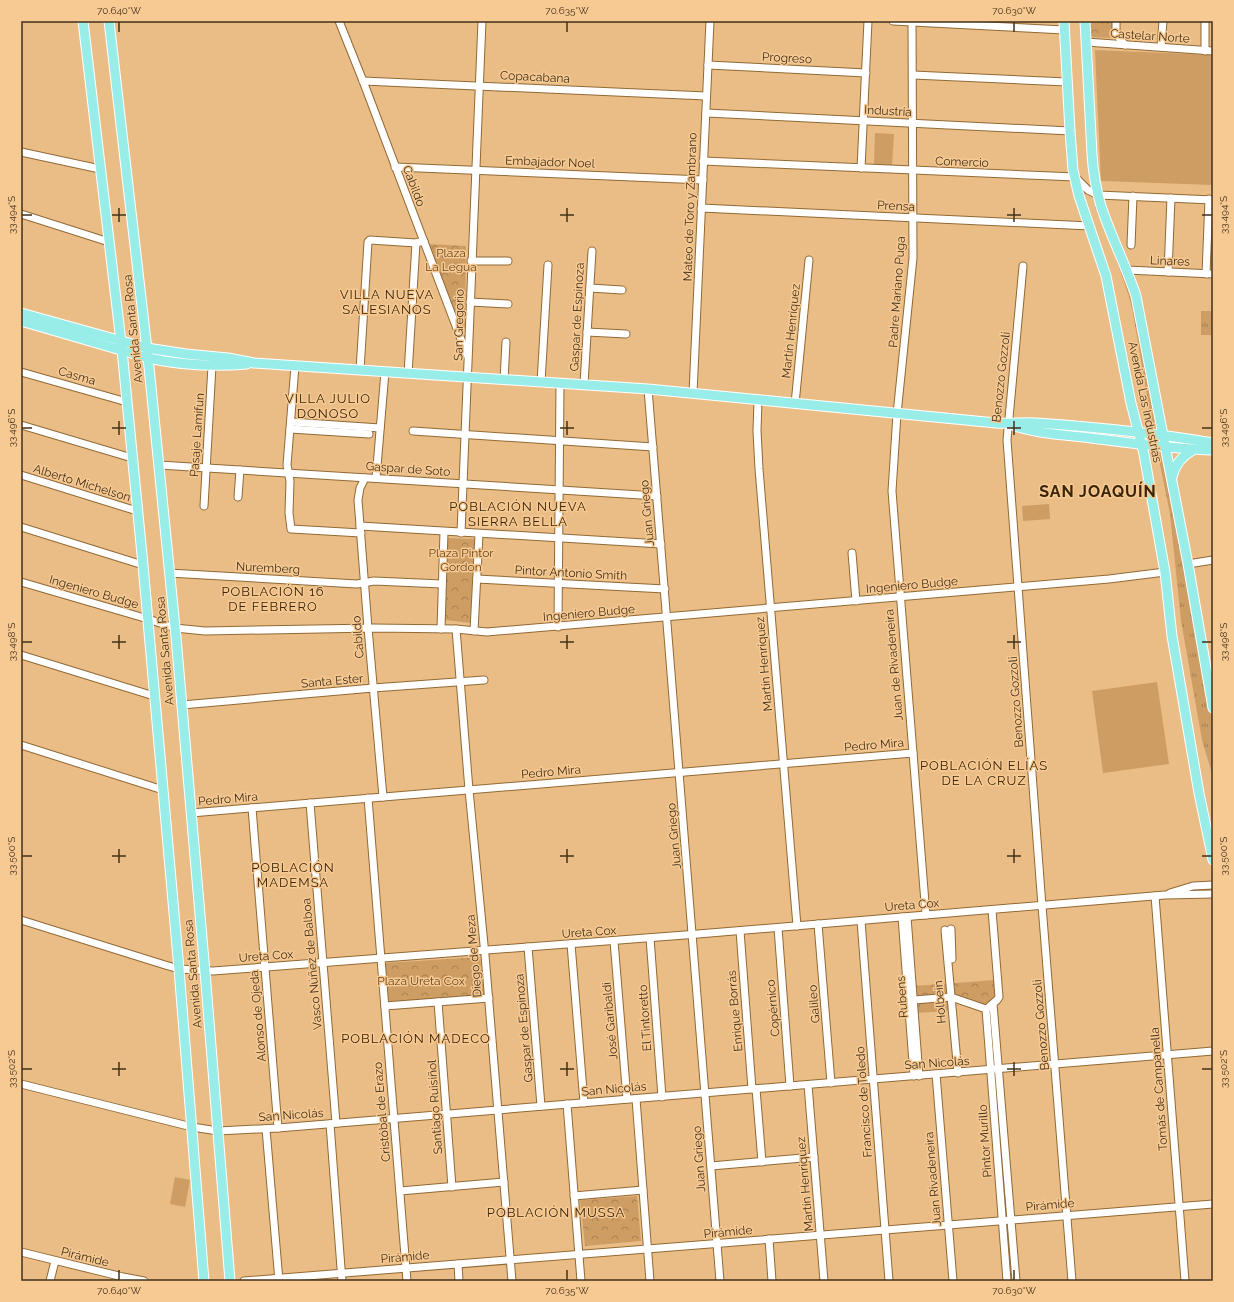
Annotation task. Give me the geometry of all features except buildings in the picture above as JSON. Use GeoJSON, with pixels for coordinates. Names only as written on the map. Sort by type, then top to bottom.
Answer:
{"type":"FeatureCollection","features":[{"type":"Feature","properties":{"kind":"main road","name":"Avenida Santa Rosa"},"geometry":{"type":"LineString","coordinates":[[83,21],[121,346],[143,565],[179,969],[204,1281]]}},
{"type":"Feature","properties":{"kind":"main road","name":"Avenida Santa Rosa"},"geometry":{"type":"LineString","coordinates":[[109,21],[148,353],[175,628],[230,1281]]}},
{"type":"Feature","properties":{"kind":"main road","name":"Avenida Las Industrias"},"geometry":{"type":"LineString","coordinates":[[1085,21],[1092,154],[1098,195],[1103,212],[1136,296],[1164,447],[1209,667],[1213,708]]}},
{"type":"Feature","properties":{"kind":"main road","name":"Avenida Las Industrias"},"geometry":{"type":"LineString","coordinates":[[1064,25],[1070,131],[1075,178],[1079,196],[1090,226],[1108,286],[1127,385],[1142,444],[1165,572],[1172,636],[1213,860]]}},
{"type":"Feature","properties":{"kind":"main road"},"geometry":{"type":"LineString","coordinates":[[21,313],[121,346]]}},
{"type":"Feature","properties":{"kind":"main road"},"geometry":{"type":"LineString","coordinates":[[21,321],[134,349],[178,363],[212,366],[254,363]]}},
{"type":"Feature","properties":{"kind":"main road"},"geometry":{"type":"LineString","coordinates":[[148,353],[186,354],[228,358],[254,363],[295,366],[648,389],[1008,424],[1035,423],[1162,435],[1213,443]]}},
{"type":"Feature","properties":{"kind":"main road"},"geometry":{"type":"LineString","coordinates":[[1008,424],[1041,432],[1164,447],[1193,450],[1213,450]]}},
{"type":"Feature","properties":{"kind":"main road"},"geometry":{"type":"LineString","coordinates":[[1172,481],[1174,470],[1179,461],[1193,450]]}},
{"type":"Feature","properties":{"kind":"street","name":"Cabildo"},"geometry":{"type":"LineString","coordinates":[[339,21],[469,358]]}},
{"type":"Feature","properties":{"kind":"street","name":"San Gregorio"},"geometry":{"type":"LineString","coordinates":[[461,533],[482,21]]}},
{"type":"Feature","properties":{"kind":"street","name":"Mateo de Toro y Zambrano"},"geometry":{"type":"LineString","coordinates":[[693,393],[710,21]]}},
{"type":"Feature","properties":{"kind":"street"},"geometry":{"type":"LineString","coordinates":[[861,168],[868,21]]}},
{"type":"Feature","properties":{"kind":"street"},"geometry":{"type":"LineString","coordinates":[[893,21],[1064,25]]}},
{"type":"Feature","properties":{"kind":"street","name":"Padre Mariano Puga"},"geometry":{"type":"LineString","coordinates":[[898,414],[912,269],[912,21]]}},
{"type":"Feature","properties":{"kind":"street"},"geometry":{"type":"LineString","coordinates":[[1116,21],[1116,34],[1125,45]]}},
{"type":"Feature","properties":{"kind":"street"},"geometry":{"type":"LineString","coordinates":[[1161,47],[1163,21]]}},
{"type":"Feature","properties":{"kind":"street"},"geometry":{"type":"LineString","coordinates":[[1205,21],[1209,51]]}},
{"type":"Feature","properties":{"kind":"street","name":"Castelar Norte"},"geometry":{"type":"LineString","coordinates":[[1086,42],[1209,51]]}},
{"type":"Feature","properties":{"kind":"street","name":"Progreso"},"geometry":{"type":"LineString","coordinates":[[708,65],[866,73]]}},
{"type":"Feature","properties":{"kind":"street"},"geometry":{"type":"LineString","coordinates":[[912,75],[1067,82]]}},
{"type":"Feature","properties":{"kind":"street","name":"Copacabana"},"geometry":{"type":"LineString","coordinates":[[363,81],[706,96]]}},
{"type":"Feature","properties":{"kind":"street","name":"Industria"},"geometry":{"type":"LineString","coordinates":[[706,114],[1070,131]]}},
{"type":"Feature","properties":{"kind":"street"},"geometry":{"type":"LineString","coordinates":[[21,152],[100,170]]}},
{"type":"Feature","properties":{"kind":"street","name":"Comercio"},"geometry":{"type":"LineString","coordinates":[[704,161],[1075,178]]}},
{"type":"Feature","properties":{"kind":"street","name":"Embajador Noel"},"geometry":{"type":"LineString","coordinates":[[396,167],[703,180]]}},
{"type":"Feature","properties":{"kind":"street"},"geometry":{"type":"LineString","coordinates":[[1075,178],[1088,190],[1098,195],[1211,199],[1209,274]]}},
{"type":"Feature","properties":{"kind":"street"},"geometry":{"type":"LineString","coordinates":[[1130,245],[1133,196]]}},
{"type":"Feature","properties":{"kind":"street"},"geometry":{"type":"LineString","coordinates":[[1168,272],[1171,198]]}},
{"type":"Feature","properties":{"kind":"street","name":"Prensa"},"geometry":{"type":"LineString","coordinates":[[701,208],[1090,226]]}},
{"type":"Feature","properties":{"kind":"street"},"geometry":{"type":"LineString","coordinates":[[21,214],[109,242]]}},
{"type":"Feature","properties":{"kind":"street"},"geometry":{"type":"LineString","coordinates":[[360,370],[368,242],[370,240],[416,243],[424,241]]}},
{"type":"Feature","properties":{"kind":"street"},"geometry":{"type":"LineString","coordinates":[[408,374],[416,243]]}},
{"type":"Feature","properties":{"kind":"street","name":"Gaspar de Espinoza"},"geometry":{"type":"LineString","coordinates":[[584,384],[592,251]]}},
{"type":"Feature","properties":{"kind":"street","name":"Martín Henríquez"},"geometry":{"type":"LineString","coordinates":[[795,404],[809,260]]}},
{"type":"Feature","properties":{"kind":"street"},"geometry":{"type":"LineString","coordinates":[[471,261],[508,261]]}},
{"type":"Feature","properties":{"kind":"street"},"geometry":{"type":"LineString","coordinates":[[541,382],[548,265]]}},
{"type":"Feature","properties":{"kind":"street","name":"Benozzo Gozzoli"},"geometry":{"type":"LineString","coordinates":[[1023,266],[1007,440],[1072,1281]]}},
{"type":"Feature","properties":{"kind":"street","name":"Linares"},"geometry":{"type":"LineString","coordinates":[[1127,270],[1209,274]]}},
{"type":"Feature","properties":{"kind":"street"},"geometry":{"type":"LineString","coordinates":[[590,288],[622,290]]}},
{"type":"Feature","properties":{"kind":"street"},"geometry":{"type":"LineString","coordinates":[[470,302],[508,304]]}},
{"type":"Feature","properties":{"kind":"street"},"geometry":{"type":"LineString","coordinates":[[587,332],[626,334]]}},
{"type":"Feature","properties":{"kind":"street"},"geometry":{"type":"LineString","coordinates":[[504,380],[506,342]]}},
{"type":"Feature","properties":{"kind":"street","name":"Pasaje Lamifun"},"geometry":{"type":"LineString","coordinates":[[204,506],[212,366]]}},
{"type":"Feature","properties":{"kind":"street"},"geometry":{"type":"LineString","coordinates":[[295,366],[288,473],[290,481],[289,513],[291,529],[444,532],[661,544]]}},
{"type":"Feature","properties":{"kind":"street","name":"Casma"},"geometry":{"type":"LineString","coordinates":[[21,372],[127,402]]}},
{"type":"Feature","properties":{"kind":"street"},"geometry":{"type":"LineString","coordinates":[[376,478],[385,372]]}},
{"type":"Feature","properties":{"kind":"street","name":"Gaspar de Espinoza"},"geometry":{"type":"LineString","coordinates":[[558,627],[560,383]]}},
{"type":"Feature","properties":{"kind":"street","name":"Juan Griego"},"geometry":{"type":"LineString","coordinates":[[648,389],[720,1281]]}},
{"type":"Feature","properties":{"kind":"street","name":"Martín Henríquez"},"geometry":{"type":"LineString","coordinates":[[758,400],[758,450],[797,926]]}},
{"type":"Feature","properties":{"kind":"street","name":"Juan de Rivadeneira"},"geometry":{"type":"LineString","coordinates":[[898,414],[892,491],[926,915]]}},
{"type":"Feature","properties":{"kind":"street"},"geometry":{"type":"LineString","coordinates":[[21,425],[132,458]]}},
{"type":"Feature","properties":{"kind":"street"},"geometry":{"type":"LineString","coordinates":[[290,426],[355,430],[380,428]]}},
{"type":"Feature","properties":{"kind":"street"},"geometry":{"type":"LineString","coordinates":[[355,430],[369,434]]}},
{"type":"Feature","properties":{"kind":"street"},"geometry":{"type":"LineString","coordinates":[[413,431],[652,447]]}},
{"type":"Feature","properties":{"kind":"street","name":"Gaspar de Soto"},"geometry":{"type":"LineString","coordinates":[[159,464],[657,496]]}},
{"type":"Feature","properties":{"kind":"street"},"geometry":{"type":"LineString","coordinates":[[238,497],[240,470]]}},
{"type":"Feature","properties":{"kind":"street","name":"Alberto Michelson"},"geometry":{"type":"LineString","coordinates":[[21,476],[137,511]]}},
{"type":"Feature","properties":{"kind":"street","name":"Cabildo"},"geometry":{"type":"LineString","coordinates":[[365,478],[358,496],[383,797]]}},
{"type":"Feature","properties":{"kind":"street"},"geometry":{"type":"LineString","coordinates":[[21,527],[143,565]]}},
{"type":"Feature","properties":{"kind":"street"},"geometry":{"type":"LineString","coordinates":[[440,629],[444,532]]}},
{"type":"Feature","properties":{"kind":"street"},"geometry":{"type":"LineString","coordinates":[[474,631],[479,534]]}},
{"type":"Feature","properties":{"kind":"street"},"geometry":{"type":"LineString","coordinates":[[852,553],[856,601]]}},
{"type":"Feature","properties":{"kind":"street"},"geometry":{"type":"LineString","coordinates":[[1188,564],[1213,560]]}},
{"type":"Feature","properties":{"kind":"street","name":"Ingeniero Budge"},"geometry":{"type":"LineString","coordinates":[[21,582],[175,628],[205,631],[368,628],[456,629],[496,632],[1126,578],[1165,572]]}},
{"type":"Feature","properties":{"kind":"street","name":"Nuremberg"},"geometry":{"type":"LineString","coordinates":[[169,573],[357,584],[374,581],[442,584]]}},
{"type":"Feature","properties":{"kind":"street","name":"Pintor Antonio Smith"},"geometry":{"type":"LineString","coordinates":[[477,579],[664,589]]}},
{"type":"Feature","properties":{"kind":"street","name":"Diego de Meza"},"geometry":{"type":"LineString","coordinates":[[456,629],[469,790],[485,951],[512,1281]]}},
{"type":"Feature","properties":{"kind":"street"},"geometry":{"type":"LineString","coordinates":[[21,655],[154,696]]}},
{"type":"Feature","properties":{"kind":"street","name":"Santa Ester"},"geometry":{"type":"LineString","coordinates":[[182,705],[484,680]]}},
{"type":"Feature","properties":{"kind":"street"},"geometry":{"type":"LineString","coordinates":[[21,745],[163,790]]}},
{"type":"Feature","properties":{"kind":"street","name":"Pedro Mira"},"geometry":{"type":"LineString","coordinates":[[191,813],[913,753]]}},
{"type":"Feature","properties":{"kind":"street","name":"Cristóbal de Erazo"},"geometry":{"type":"LineString","coordinates":[[368,798],[407,1281]]}},
{"type":"Feature","properties":{"kind":"street","name":"Vasco Núñez de Balboa"},"geometry":{"type":"LineString","coordinates":[[310,803],[323,963],[342,1277]]}},
{"type":"Feature","properties":{"kind":"street","name":"Alonso de Ojeda"},"geometry":{"type":"LineString","coordinates":[[252,808],[278,1128]]}},
{"type":"Feature","properties":{"kind":"street","name":"Ureta Cox"},"geometry":{"type":"LineString","coordinates":[[1165,895],[1193,886],[1213,885]]}},
{"type":"Feature","properties":{"kind":"street","name":"Ureta Cox"},"geometry":{"type":"LineString","coordinates":[[21,920],[179,969],[205,971],[692,935],[1165,895],[1213,894]]}},
{"type":"Feature","properties":{"kind":"street","name":"Tomás de Campanella"},"geometry":{"type":"LineString","coordinates":[[1155,896],[1185,1281]]}},
{"type":"Feature","properties":{"kind":"street","name":"Pintor Murillo"},"geometry":{"type":"LineString","coordinates":[[992,910],[998,997],[998,1000],[993,1004],[1016,1281]]}},
{"type":"Feature","properties":{"kind":"street","name":"Rubens"},"geometry":{"type":"LineString","coordinates":[[904,917],[914,1000],[916,1076]]}},
{"type":"Feature","properties":{"kind":"street","name":"Rubens"},"geometry":{"type":"LineString","coordinates":[[904,917],[916,1076]]}},
{"type":"Feature","properties":{"kind":"street","name":"Francisco de Toledo"},"geometry":{"type":"LineString","coordinates":[[861,920],[889,1281]]}},
{"type":"Feature","properties":{"kind":"street","name":"Galileo"},"geometry":{"type":"LineString","coordinates":[[818,924],[831,1083]]}},
{"type":"Feature","properties":{"kind":"street","name":"Copérnico"},"geometry":{"type":"LineString","coordinates":[[778,928],[790,1086]]}},
{"type":"Feature","properties":{"kind":"street","name":"Holbein"},"geometry":{"type":"LineString","coordinates":[[948,929],[958,1073]]}},
{"type":"Feature","properties":{"kind":"street","name":"Enrique Borrás"},"geometry":{"type":"LineString","coordinates":[[737,931],[752,1089],[762,1162]]}},
{"type":"Feature","properties":{"kind":"street","name":"El Tintoretto"},"geometry":{"type":"LineString","coordinates":[[652,938],[664,1096]]}},
{"type":"Feature","properties":{"kind":"street","name":"José Garibaldi"},"geometry":{"type":"LineString","coordinates":[[614,941],[627,1100]]}},
{"type":"Feature","properties":{"kind":"street"},"geometry":{"type":"LineString","coordinates":[[571,944],[584,1103]]}},
{"type":"Feature","properties":{"kind":"street","name":"Gaspar de Espinoza"},"geometry":{"type":"LineString","coordinates":[[528,947],[541,1106]]}},
{"type":"Feature","properties":{"kind":"street"},"geometry":{"type":"LineString","coordinates":[[385,1006],[489,998]]}},
{"type":"Feature","properties":{"kind":"street"},"geometry":{"type":"LineString","coordinates":[[914,1000],[952,998],[986,1009],[993,1004]]}},
{"type":"Feature","properties":{"kind":"street","name":"Santiago Ruisiñol"},"geometry":{"type":"LineString","coordinates":[[438,1002],[452,1187]]}},
{"type":"Feature","properties":{"kind":"street","name":"Pintor Murillo"},"geometry":{"type":"LineString","coordinates":[[986,1009],[1007,1281]]}},
{"type":"Feature","properties":{"kind":"street","name":"San Nicolás"},"geometry":{"type":"LineString","coordinates":[[21,1084],[192,1128],[218,1131],[266,1129],[627,1100],[1168,1056],[1213,1051]]}},
{"type":"Feature","properties":{"kind":"street","name":"Juan Rivadeneira"},"geometry":{"type":"LineString","coordinates":[[936,1074],[953,1281]]}},
{"type":"Feature","properties":{"kind":"street","name":"Martín Henríquez"},"geometry":{"type":"LineString","coordinates":[[808,1085],[824,1281]]}},
{"type":"Feature","properties":{"kind":"street"},"geometry":{"type":"LineString","coordinates":[[636,1099],[650,1281]]}},
{"type":"Feature","properties":{"kind":"street"},"geometry":{"type":"LineString","coordinates":[[567,1104],[581,1281]]}},
{"type":"Feature","properties":{"kind":"street"},"geometry":{"type":"LineString","coordinates":[[266,1129],[278,1280]]}},
{"type":"Feature","properties":{"kind":"street"},"geometry":{"type":"LineString","coordinates":[[711,1166],[814,1157]]}},
{"type":"Feature","properties":{"kind":"street"},"geometry":{"type":"LineString","coordinates":[[400,1191],[504,1182]]}},
{"type":"Feature","properties":{"kind":"street"},"geometry":{"type":"LineString","coordinates":[[574,1196],[643,1190]]}},
{"type":"Feature","properties":{"kind":"street","name":"Pirámide"},"geometry":{"type":"LineString","coordinates":[[244,1281],[342,1277],[406,1268],[1213,1204]]}},
{"type":"Feature","properties":{"kind":"street"},"geometry":{"type":"LineString","coordinates":[[769,1239],[772,1281]]}},
{"type":"Feature","properties":{"kind":"street","name":"Pirámide"},"geometry":{"type":"LineString","coordinates":[[21,1252],[123,1279],[144,1281]]}},
{"type":"Feature","properties":{"kind":"street"},"geometry":{"type":"LineString","coordinates":[[50,1281],[55,1261]]}},
{"type":"Feature","properties":{"kind":"street"},"geometry":{"type":"LineString","coordinates":[[458,1264],[459,1281]]}},
{"type":"Feature","properties":{"kind":"green space"},"geometry":{"type":"Polygon","coordinates":[[[1089,21],[1113,21],[1112,38],[1090,37],[1089,21]]]}},
{"type":"Feature","properties":{"kind":"green space"},"geometry":{"type":"Polygon","coordinates":[[[1095,50],[1213,55],[1213,185],[1101,181],[1095,50]]]}},
{"type":"Feature","properties":{"kind":"green space"},"geometry":{"type":"Polygon","coordinates":[[[875,133],[894,134],[892,165],[874,164],[875,133]]]}},
{"type":"Feature","properties":{"kind":"green space"},"geometry":{"type":"Polygon","coordinates":[[[1098,205],[1130,287],[1138,323],[1161,455],[1172,507],[1176,515],[1213,722],[1213,777],[1202,740],[1181,621],[1170,514],[1152,424],[1132,308],[1120,269],[1095,207],[1098,205]]]}},
{"type":"Feature","properties":{"kind":"green space","name":"Plaza La Legua"},"geometry":{"type":"Polygon","coordinates":[[[429,244],[466,246],[465,328],[462,332],[429,244]]]}},
{"type":"Feature","properties":{"kind":"green space"},"geometry":{"type":"Polygon","coordinates":[[[1201,311],[1213,311],[1213,335],[1201,335],[1201,311]]]}},
{"type":"Feature","properties":{"kind":"green space"},"geometry":{"type":"Polygon","coordinates":[[[1049,504],[1050,519],[1023,521],[1022,506],[1049,504]]]}},
{"type":"Feature","properties":{"kind":"green space","name":"Plaza Pintor Gordon"},"geometry":{"type":"Polygon","coordinates":[[[448,538],[475,539],[470,623],[445,620],[448,538]]]}},
{"type":"Feature","properties":{"kind":"green space"},"geometry":{"type":"Polygon","coordinates":[[[1157,682],[1169,764],[1103,773],[1092,691],[1157,682]]]}},
{"type":"Feature","properties":{"kind":"green space","name":"Plaza Ureta Cox"},"geometry":{"type":"Polygon","coordinates":[[[480,957],[484,996],[388,1003],[385,963],[480,957]]]}},
{"type":"Feature","properties":{"kind":"green space"},"geometry":{"type":"Polygon","coordinates":[[[995,980],[996,998],[985,1008],[953,995],[915,999],[914,986],[995,980]]]}},
{"type":"Feature","properties":{"kind":"green space"},"geometry":{"type":"Polygon","coordinates":[[[949,1000],[950,1011],[916,1013],[915,1003],[949,1000]]]}},
{"type":"Feature","properties":{"kind":"green space"},"geometry":{"type":"Polygon","coordinates":[[[990,1009],[1014,1281],[1010,1281],[988,1010],[990,1009]]]}},
{"type":"Feature","properties":{"kind":"green space"},"geometry":{"type":"Polygon","coordinates":[[[175,1177],[190,1180],[185,1207],[170,1204],[175,1177]]]}},
{"type":"Feature","properties":{"kind":"green space"},"geometry":{"type":"Polygon","coordinates":[[[637,1196],[641,1241],[585,1246],[580,1200],[637,1196]]]}},
{"type":"Feature","properties":{"kind":"district","name":"VILLA NUEVA SALESIANOS"},"geometry":{"type":"Point","coordinates":[387,302]}},
{"type":"Feature","properties":{"kind":"district","name":"VILLA JULIO DONOSO"},"geometry":{"type":"Point","coordinates":[328,406]}},
{"type":"Feature","properties":{"kind":"district","name":"SAN JOAQUÍN"},"geometry":{"type":"Point","coordinates":[1098,491]}},
{"type":"Feature","properties":{"kind":"district","name":"POBLACIÓN NUEVA SIERRA BELLA"},"geometry":{"type":"Point","coordinates":[518,514]}},
{"type":"Feature","properties":{"kind":"district","name":"POBLACIÓN 16 DE FEBRERO"},"geometry":{"type":"Point","coordinates":[273,598]}},
{"type":"Feature","properties":{"kind":"district","name":"POBLACIÓN ELÍAS DE LA CRUZ"},"geometry":{"type":"Point","coordinates":[984,772]}},
{"type":"Feature","properties":{"kind":"district","name":"POBLACIÓN MADEMSA"},"geometry":{"type":"Point","coordinates":[293,874]}},
{"type":"Feature","properties":{"kind":"district","name":"POBLACIÓN MADECO"},"geometry":{"type":"Point","coordinates":[416,1038]}},
{"type":"Feature","properties":{"kind":"district","name":"POBLACIÓN MUSSA"},"geometry":{"type":"Point","coordinates":[556,1212]}}]}
